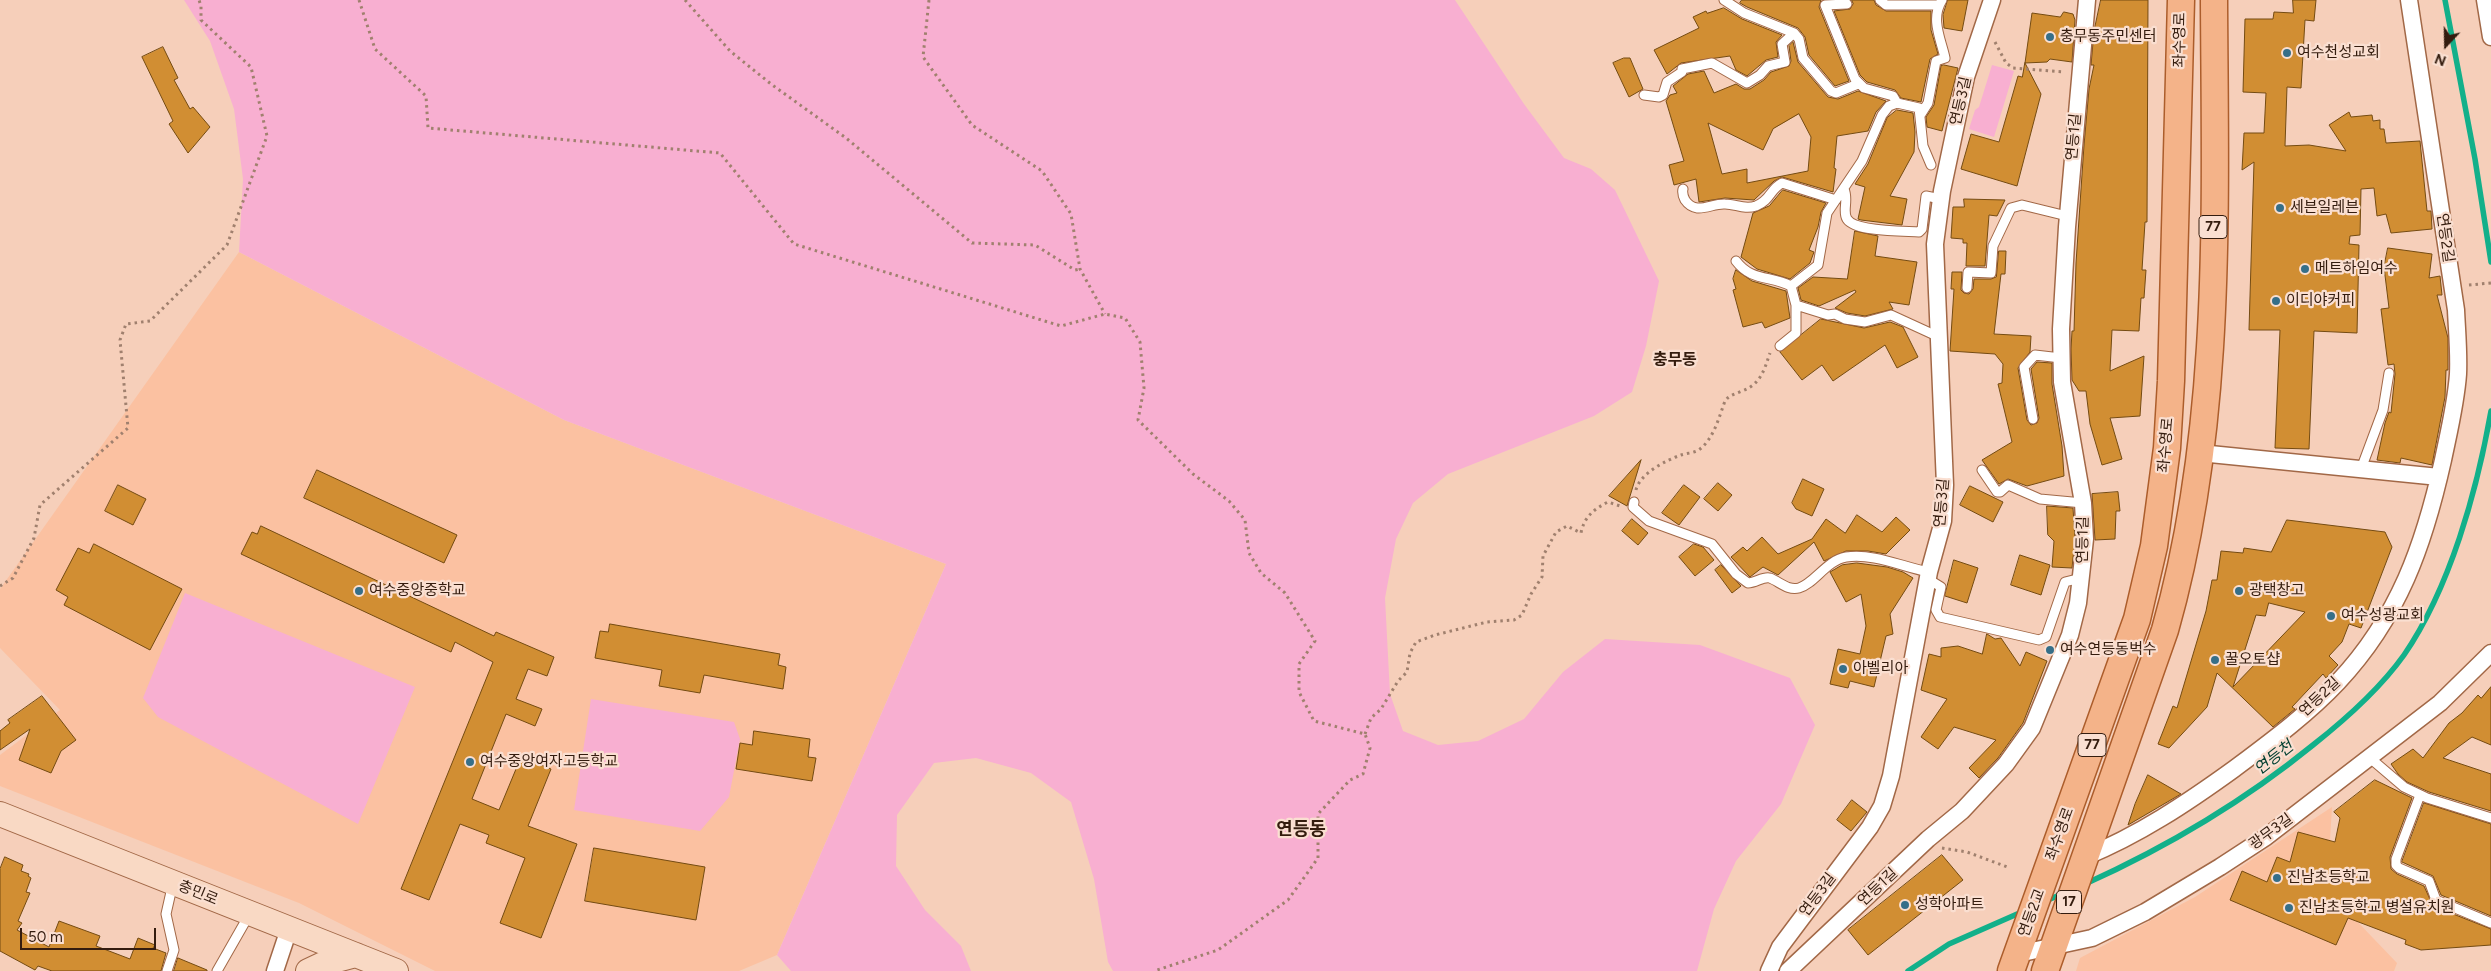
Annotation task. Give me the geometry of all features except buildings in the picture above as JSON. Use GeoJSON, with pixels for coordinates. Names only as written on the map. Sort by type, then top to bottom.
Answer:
{"type":"FeatureCollection","features":[{"type":"Feature","properties":{"kind":"main road","name":"좌수영로"},"geometry":{"type":"LineString","coordinates":[[2047,872],[2137,619],[2148,576],[2167,448],[2171,370],[2181,0]]}},
{"type":"Feature","properties":{"kind":"main road","name":"좌수영로"},"geometry":{"type":"LineString","coordinates":[[2085,857],[2178,585],[2193,505],[2200,453],[2210,318],[2214,0]]}},
{"type":"Feature","properties":{"kind":"main road"},"geometry":{"type":"LineString","coordinates":[[2179,88],[2214,88]]}},
{"type":"Feature","properties":{"kind":"main road"},"geometry":{"type":"LineString","coordinates":[[2148,576],[2178,585]]}},
{"type":"Feature","properties":{"kind":"main road","name":"연등2교"},"geometry":{"type":"LineString","coordinates":[[2054,947],[2085,857]]}},
{"type":"Feature","properties":{"kind":"main road","name":"연등2교"},"geometry":{"type":"LineString","coordinates":[[2015,962],[2047,872]]}},
{"type":"Feature","properties":{"kind":"main road"},"geometry":{"type":"LineString","coordinates":[[2045,971],[2054,947]]}},
{"type":"Feature","properties":{"kind":"street","name":"연등3길"},"geometry":{"type":"LineString","coordinates":[[1769,971],[1780,947],[1870,827],[1882,806],[1891,776],[1929,576],[1943,521],[1945,486],[1935,244],[1941,199],[1966,77],[1992,0]]}},
{"type":"Feature","properties":{"kind":"street","name":"연등1길"},"geometry":{"type":"LineString","coordinates":[[1788,971],[1928,839],[1962,811],[2020,747],[2041,709],[2070,635],[2078,603],[2085,540],[2083,504],[2062,382],[2061,358],[2068,216],[2079,73],[2087,0]]}},
{"type":"Feature","properties":{"kind":"street","name":"연등2길"},"geometry":{"type":"LineString","coordinates":[[2085,857],[2131,836],[2190,801],[2283,731],[2339,681],[2380,628],[2405,585],[2426,527],[2439,477],[2454,412],[2459,354],[2456,310],[2409,0]]}},
{"type":"Feature","properties":{"kind":"street"},"geometry":{"type":"LineString","coordinates":[[2485,0],[2491,37]]}},
{"type":"Feature","properties":{"kind":"street"},"geometry":{"type":"LineString","coordinates":[[2200,453],[2439,477]]}},
{"type":"Feature","properties":{"kind":"street","name":"광무3길"},"geometry":{"type":"LineString","coordinates":[[2015,962],[2054,947],[2092,938],[2145,912],[2266,837],[2440,703],[2491,653]]}},
{"type":"Feature","properties":{"kind":"street","name":"충민로"},"geometry":{"type":"LineString","coordinates":[[0,814],[396,971]]}},
{"type":"Feature","properties":{"kind":"street"},"geometry":{"type":"LineString","coordinates":[[275,971],[289,929]]}},
{"type":"Feature","properties":{"kind":"street"},"geometry":{"type":"LineString","coordinates":[[308,971],[325,963],[356,955]]}},
{"type":"Feature","properties":{"kind":"lane"},"geometry":{"type":"LineString","coordinates":[[1724,0],[1744,13],[1794,33],[1799,38],[1803,58],[1832,91],[1836,93],[1858,84],[1893,96],[1897,102],[1919,108],[1924,146],[1931,165]]}},
{"type":"Feature","properties":{"kind":"lane"},"geometry":{"type":"LineString","coordinates":[[1880,0],[1886,5],[1940,2],[1936,24],[1945,58],[1936,61],[1928,103],[1921,114]]}},
{"type":"Feature","properties":{"kind":"lane"},"geometry":{"type":"LineString","coordinates":[[1847,4],[1825,5],[1858,84]]}},
{"type":"Feature","properties":{"kind":"lane"},"geometry":{"type":"LineString","coordinates":[[1644,95],[1659,97],[1663,95],[1668,82],[1682,72],[1682,69],[1706,63],[1712,63],[1748,83],[1760,75],[1768,66],[1785,62],[1782,44],[1794,33]]}},
{"type":"Feature","properties":{"kind":"lane"},"geometry":{"type":"LineString","coordinates":[[1791,286],[1818,265],[1827,214],[1862,161],[1882,115],[1889,106],[1897,102]]}},
{"type":"Feature","properties":{"kind":"lane"},"geometry":{"type":"LineString","coordinates":[[1683,188],[1684,197],[1689,204],[1702,209],[1722,204],[1741,208],[1753,207],[1766,201],[1777,186],[1782,184],[1836,200]]}},
{"type":"Feature","properties":{"kind":"lane"},"geometry":{"type":"LineString","coordinates":[[1844,189],[1848,196],[1845,213],[1846,219],[1859,227],[1919,232],[1922,229],[1926,196],[1941,199]]}},
{"type":"Feature","properties":{"kind":"lane"},"geometry":{"type":"LineString","coordinates":[[1967,288],[1968,272],[1991,273],[1995,238],[2011,208],[2022,205],[2068,216]]}},
{"type":"Feature","properties":{"kind":"lane"},"geometry":{"type":"LineString","coordinates":[[1736,260],[1743,270],[1754,276],[1791,286]]}},
{"type":"Feature","properties":{"kind":"lane"},"geometry":{"type":"LineString","coordinates":[[1780,346],[1796,332],[1796,305],[1791,286]]}},
{"type":"Feature","properties":{"kind":"lane"},"geometry":{"type":"LineString","coordinates":[[1796,305],[1828,315],[1835,314],[1845,319],[1865,322],[1891,315],[1939,337]]}},
{"type":"Feature","properties":{"kind":"lane"},"geometry":{"type":"LineString","coordinates":[[2033,419],[2024,367],[2034,355],[2061,358]]}},
{"type":"Feature","properties":{"kind":"lane"},"geometry":{"type":"LineString","coordinates":[[2361,469],[2383,410],[2389,373]]}},
{"type":"Feature","properties":{"kind":"lane"},"geometry":{"type":"LineString","coordinates":[[1982,470],[1997,492],[2000,492],[2008,485],[2040,499],[2083,504]]}},
{"type":"Feature","properties":{"kind":"lane"},"geometry":{"type":"LineString","coordinates":[[1634,502],[1632,507],[1635,511],[1649,521],[1712,544],[1736,574],[1748,582],[1770,578],[1790,588],[1798,589],[1809,584],[1813,578],[1840,558],[1873,557],[1929,576],[1941,587],[1936,610],[1940,617],[2039,640],[2046,637],[2065,582],[2081,578]]}},
{"type":"Feature","properties":{"kind":"lane"},"geometry":{"type":"LineString","coordinates":[[2370,758],[2404,787],[2420,795],[2491,818]]}},
{"type":"Feature","properties":{"kind":"lane"},"geometry":{"type":"LineString","coordinates":[[2420,795],[2396,859],[2396,864],[2428,881],[2436,900],[2491,923]]}},
{"type":"Feature","properties":{"kind":"lane"},"geometry":{"type":"LineString","coordinates":[[167,971],[174,950],[166,914],[173,883]]}},
{"type":"Feature","properties":{"kind":"lane"},"geometry":{"type":"LineString","coordinates":[[217,971],[249,914]]}},
{"type":"Feature","properties":{"kind":"path"},"geometry":{"type":"LineString","coordinates":[[0,586],[13,578],[34,538],[40,505],[128,428],[120,340],[126,324],[150,321],[227,245],[267,136],[251,68],[201,20],[199,0]]}},
{"type":"Feature","properties":{"kind":"path"},"geometry":{"type":"LineString","coordinates":[[359,0],[375,49],[426,96],[428,128],[720,153],[794,244],[1061,326],[1105,314],[1125,318],[1140,342],[1144,388],[1138,420],[1193,474],[1229,501],[1245,520],[1249,553],[1261,573],[1285,593],[1316,642],[1298,664],[1299,692],[1314,721],[1365,734]]}},
{"type":"Feature","properties":{"kind":"path"},"geometry":{"type":"LineString","coordinates":[[685,0],[730,51],[771,84],[846,138],[972,243],[1035,245],[1075,270],[1080,269]]}},
{"type":"Feature","properties":{"kind":"path"},"geometry":{"type":"LineString","coordinates":[[928,0],[923,57],[972,125],[1042,171],[1070,214],[1080,269],[1105,314]]}},
{"type":"Feature","properties":{"kind":"path"},"geometry":{"type":"LineString","coordinates":[[1985,19],[2003,60],[2009,66],[2018,69],[2079,73]]}},
{"type":"Feature","properties":{"kind":"path"},"geometry":{"type":"LineString","coordinates":[[2467,286],[2491,283]]}},
{"type":"Feature","properties":{"kind":"path"},"geometry":{"type":"LineString","coordinates":[[1634,502],[1638,483],[1655,468],[1681,455],[1698,450],[1710,438],[1728,397],[1750,388],[1757,382],[1763,374],[1769,354],[1780,346]]}},
{"type":"Feature","properties":{"kind":"path"},"geometry":{"type":"LineString","coordinates":[[1154,971],[1218,950],[1288,900],[1318,858],[1318,814],[1350,780],[1363,774],[1370,748],[1365,734],[1372,718],[1381,709],[1407,672],[1410,653],[1416,642],[1434,635],[1487,622],[1514,620],[1522,615],[1531,594],[1542,577],[1542,556],[1556,532],[1567,526],[1581,533],[1583,524],[1595,508],[1608,502],[1635,511]]}},
{"type":"Feature","properties":{"kind":"path"},"geometry":{"type":"LineString","coordinates":[[1939,847],[1974,854],[2010,868]]}},
{"type":"Feature","properties":{"kind":"shaded area"},"geometry":{"type":"Polygon","coordinates":[[[184,0],[1455,0],[1524,104],[1564,158],[1591,169],[1615,190],[1659,281],[1646,346],[1632,392],[1594,416],[1448,474],[1413,503],[1396,539],[1385,598],[1390,694],[1403,731],[1438,745],[1478,741],[1524,719],[1563,672],[1605,639],[1700,645],[1790,678],[1815,725],[1781,804],[1736,861],[1714,909],[1697,971],[1113,971],[1108,962],[1094,879],[1071,802],[1031,773],[976,758],[934,763],[897,815],[896,866],[925,910],[961,946],[971,971],[791,971],[777,955],[946,564],[564,420],[239,252],[243,179],[234,109],[210,41],[184,0]]]}},
{"type":"Feature","properties":{"kind":"shaded area"},"geometry":{"type":"Polygon","coordinates":[[[1992,65],[2014,71],[1994,137],[1969,129],[1975,110],[1979,107],[1992,65]]]}},
{"type":"Feature","properties":{"kind":"shaded area"},"geometry":{"type":"Polygon","coordinates":[[[239,252],[564,420],[946,564],[777,955],[739,971],[435,971],[299,903],[0,786],[0,755],[60,710],[0,648],[0,589],[239,252]]]}},
{"type":"Feature","properties":{"kind":"shaded area"},"geometry":{"type":"Polygon","coordinates":[[[185,593],[415,687],[358,824],[158,717],[143,698],[185,593]]]}},
{"type":"Feature","properties":{"kind":"shaded area"},"geometry":{"type":"Polygon","coordinates":[[[591,699],[734,722],[740,739],[729,797],[700,831],[574,810],[591,699]]]}},
{"type":"Feature","properties":{"kind":"shaded area","name":"진남초등학교"},"geometry":{"type":"Polygon","coordinates":[[[2332,807],[2327,890],[2397,963],[2394,971],[2076,971],[2080,958],[2195,897],[2332,807]]]}},
{"type":"Feature","properties":{"kind":"waterway","name":"연등천"},"geometry":{"type":"LineString","coordinates":[[2445,0],[2475,159],[2491,262]]}},
{"type":"Feature","properties":{"kind":"waterway","name":"연등천"},"geometry":{"type":"LineString","coordinates":[[2085,884],[2175,839],[2259,786],[2338,725],[2384,680],[2404,655],[2420,629],[2448,569],[2460,538],[2478,473],[2491,411]]}},
{"type":"Feature","properties":{"kind":"waterway","name":"연등천"},"geometry":{"type":"LineString","coordinates":[[2043,902],[2062,894]]}},
{"type":"Feature","properties":{"kind":"waterway","name":"연등천"},"geometry":{"type":"LineString","coordinates":[[1908,971],[1949,944],[2024,911]]}},
{"type":"Feature","properties":{"kind":"place","name":"충무동주민센터"},"geometry":{"type":"Point","coordinates":[2050,37]}},
{"type":"Feature","properties":{"kind":"place","name":"여수천성교회"},"geometry":{"type":"Point","coordinates":[2287,53]}},
{"type":"Feature","properties":{"kind":"place","name":"세븐일레븐"},"geometry":{"type":"Point","coordinates":[2280,208]}},
{"type":"Feature","properties":{"kind":"place","name":"메트하임여수"},"geometry":{"type":"Point","coordinates":[2305,269]}},
{"type":"Feature","properties":{"kind":"place","name":"이디야커피"},"geometry":{"type":"Point","coordinates":[2276,301]}},
{"type":"Feature","properties":{"kind":"place","name":"여수중앙중학교"},"geometry":{"type":"Point","coordinates":[359,591]}},
{"type":"Feature","properties":{"kind":"place","name":"광택창고"},"geometry":{"type":"Point","coordinates":[2239,591]}},
{"type":"Feature","properties":{"kind":"place","name":"여수성광교회"},"geometry":{"type":"Point","coordinates":[2331,616]}},
{"type":"Feature","properties":{"kind":"place","name":"여수연등동벅수"},"geometry":{"type":"Point","coordinates":[2050,650]}},
{"type":"Feature","properties":{"kind":"place","name":"꿀오토샵"},"geometry":{"type":"Point","coordinates":[2215,660]}},
{"type":"Feature","properties":{"kind":"place","name":"아벨리아"},"geometry":{"type":"Point","coordinates":[1843,669]}},
{"type":"Feature","properties":{"kind":"place","name":"여수중앙여자고등학교"},"geometry":{"type":"Point","coordinates":[470,762]}},
{"type":"Feature","properties":{"kind":"place","name":"진남초등학교"},"geometry":{"type":"Point","coordinates":[2277,878]}},
{"type":"Feature","properties":{"kind":"place","name":"성학아파트"},"geometry":{"type":"Point","coordinates":[1905,905]}},
{"type":"Feature","properties":{"kind":"place","name":"진남초등학교 병설유치원"},"geometry":{"type":"Point","coordinates":[2289,908]}},
{"type":"Feature","properties":{"kind":"district","name":"충무동"},"geometry":{"type":"Point","coordinates":[1675,360]}},
{"type":"Feature","properties":{"kind":"district","name":"연등동"},"geometry":{"type":"Point","coordinates":[1301,830]}}]}
